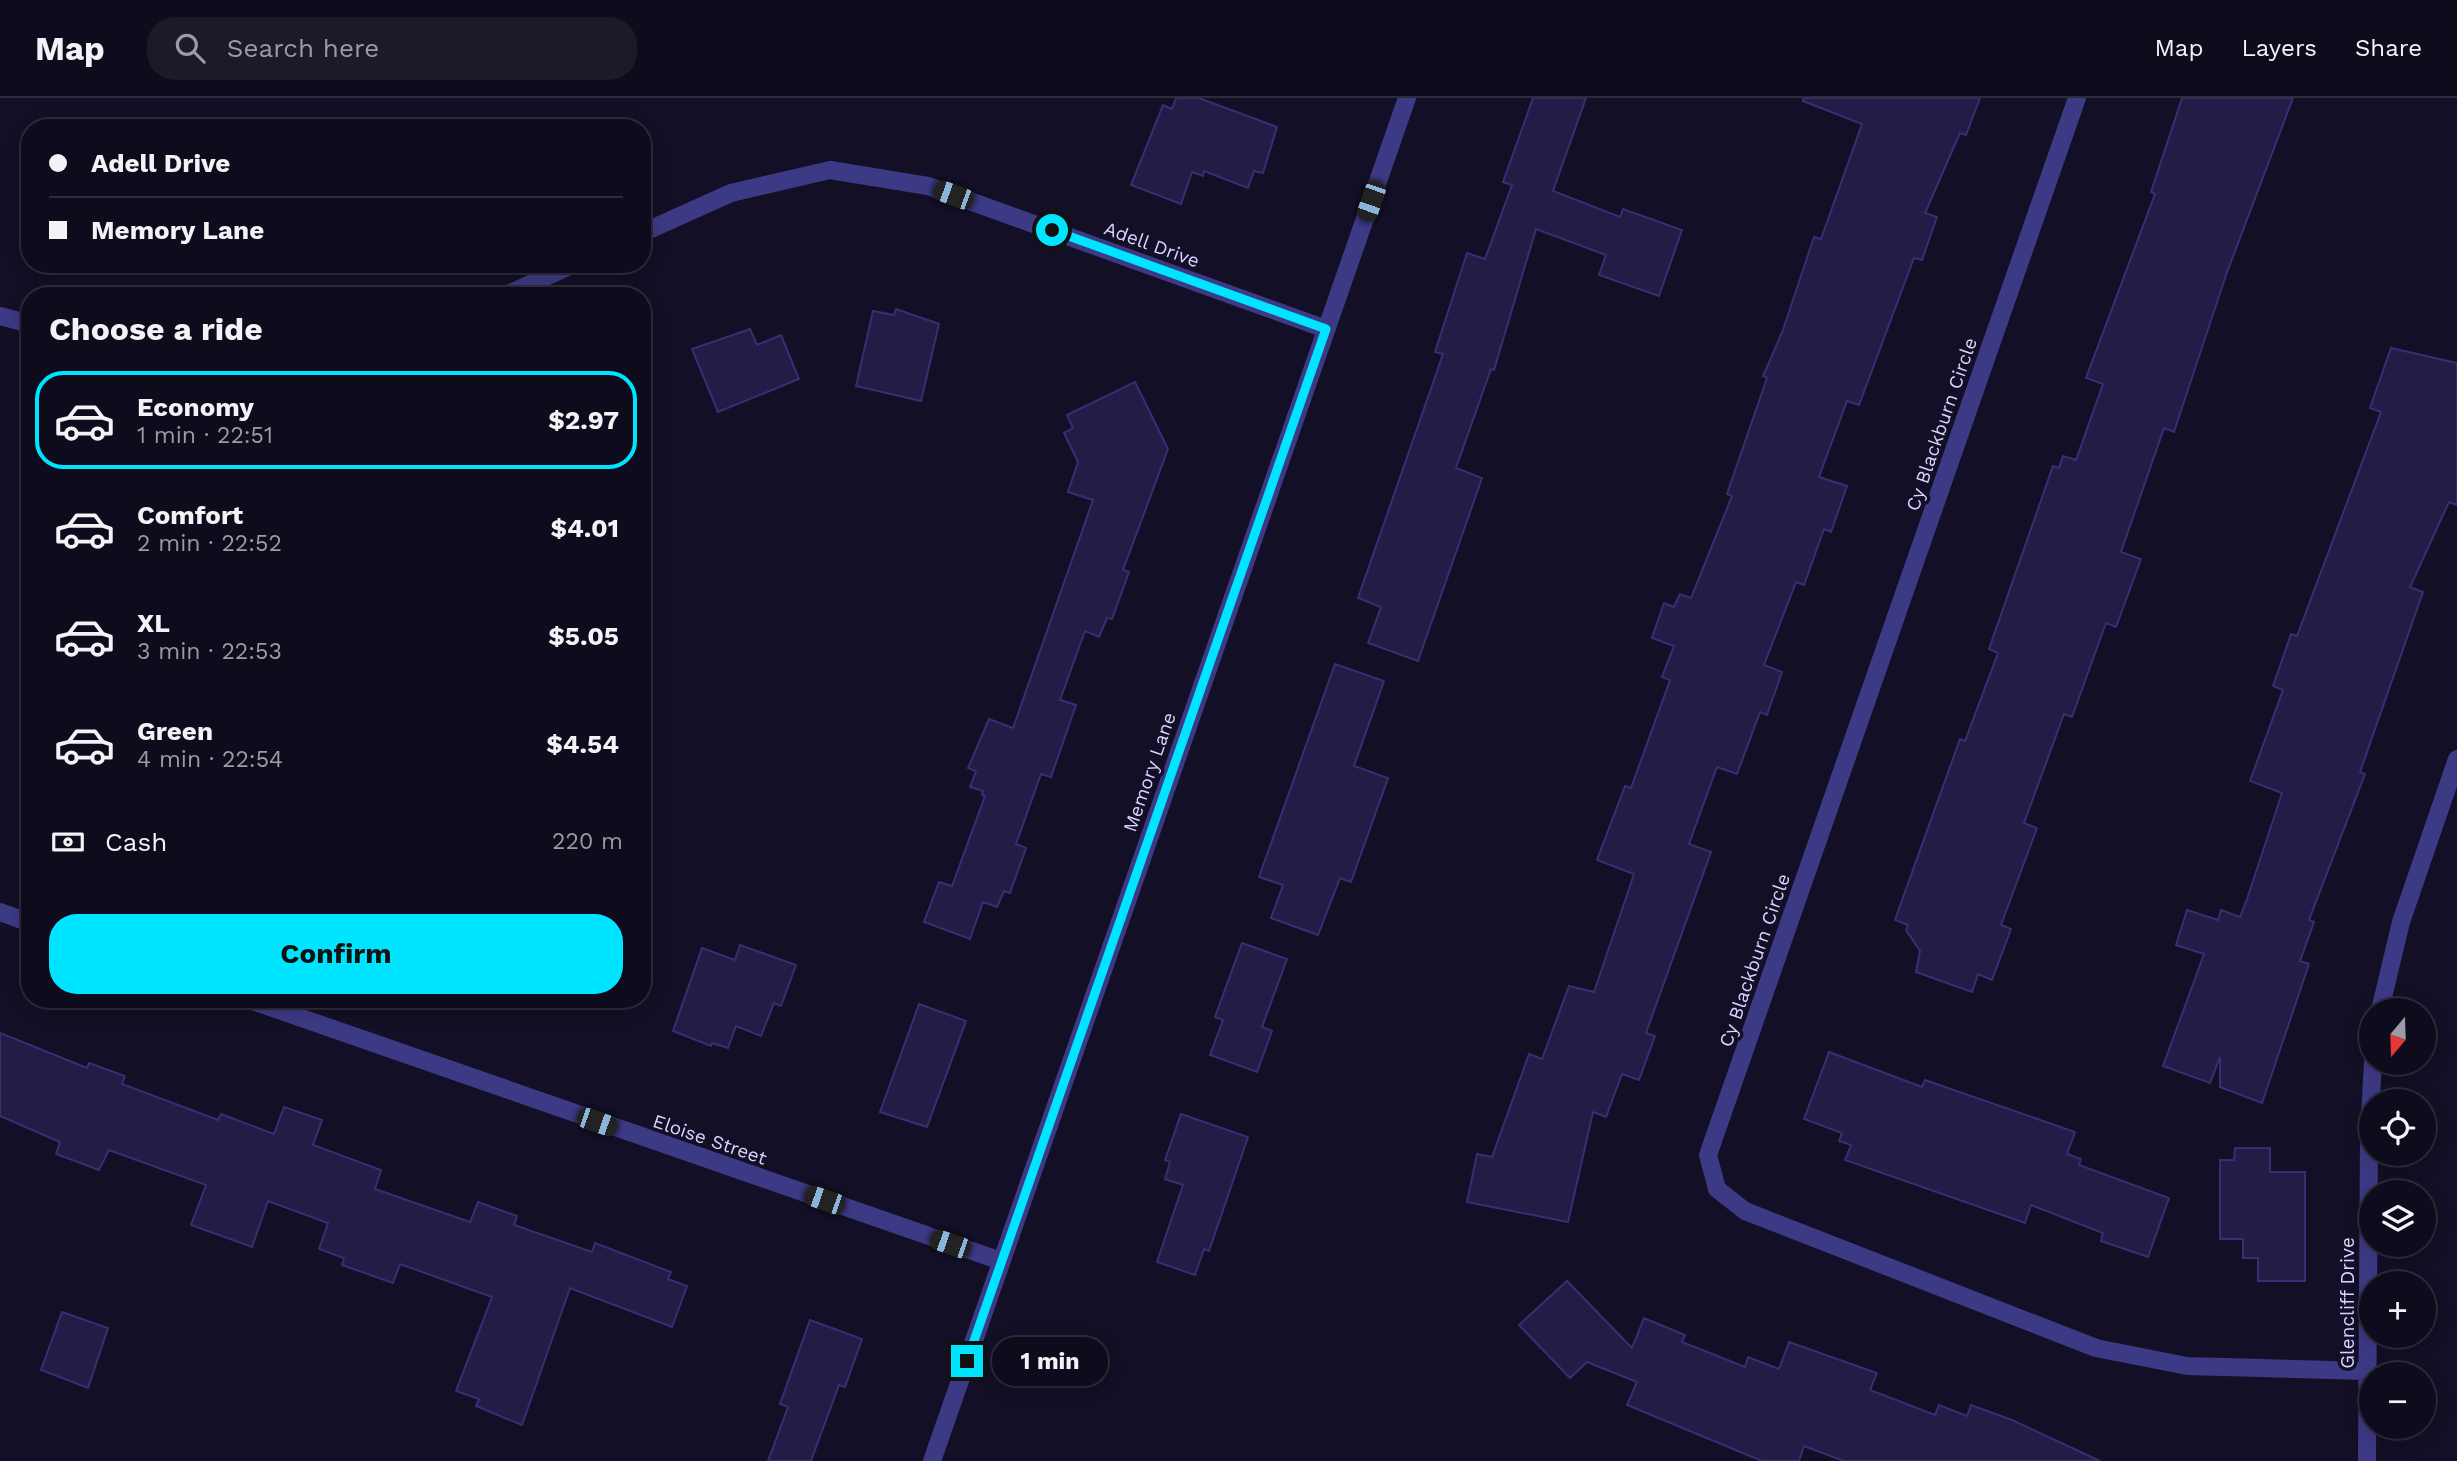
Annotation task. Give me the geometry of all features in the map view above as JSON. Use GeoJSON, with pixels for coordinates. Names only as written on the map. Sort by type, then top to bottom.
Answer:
{"type":"FeatureCollection","features":[{"type":"Feature","properties":{"kind":"street","name":"Memory Lane"},"geometry":{"type":"LineString","coordinates":[[932,1461],[1407,98]]}},
{"type":"Feature","properties":{"kind":"street","name":"Cy Blackburn Circle"},"geometry":{"type":"LineString","coordinates":[[2077,98],[1708,1155],[1717,1189],[1745,1211],[2096,1348],[2187,1366],[2359,1371]]}},
{"type":"Feature","properties":{"kind":"street","name":"Adell Drive"},"geometry":{"type":"LineString","coordinates":[[651,229],[731,193],[830,170],[928,186],[1326,329]]}},
{"type":"Feature","properties":{"kind":"street"},"geometry":{"type":"LineString","coordinates":[[523,287],[554,273]]}},
{"type":"Feature","properties":{"kind":"street"},"geometry":{"type":"LineString","coordinates":[[0,316],[21,322]]}},
{"type":"Feature","properties":{"kind":"street"},"geometry":{"type":"LineString","coordinates":[[2383,998],[2401,922],[2457,759]]}},
{"type":"Feature","properties":{"kind":"street"},"geometry":{"type":"LineString","coordinates":[[0,912],[21,920]]}},
{"type":"Feature","properties":{"kind":"street","name":"Eloise Street"},"geometry":{"type":"LineString","coordinates":[[273,1008],[1001,1261]]}},
{"type":"Feature","properties":{"kind":"street","name":"Glencliff Drive"},"geometry":{"type":"LineString","coordinates":[[2367,1362],[2369,1133],[2372,1075]]}},
{"type":"Feature","properties":{"kind":"street","name":"Glencliff Drive"},"geometry":{"type":"LineString","coordinates":[[2367,1439],[2367,1461]]}},
{"type":"Feature","properties":{"kind":"building"},"geometry":{"type":"Polygon","coordinates":[[[1176,98],[1199,98],[1277,127],[1263,173],[1254,171],[1248,188],[1204,171],[1203,176],[1192,172],[1181,204],[1131,185],[1163,105],[1172,109],[1176,98]]]}},
{"type":"Feature","properties":{"kind":"building"},"geometry":{"type":"Polygon","coordinates":[[[1533,98],[1586,98],[1553,191],[1620,217],[1623,209],[1682,230],[1659,296],[1599,275],[1606,255],[1536,229],[1494,370],[1491,369],[1456,468],[1482,478],[1418,661],[1368,643],[1381,607],[1358,598],[1443,354],[1435,352],[1467,253],[1485,259],[1512,185],[1503,182],[1533,98]]]}},
{"type":"Feature","properties":{"kind":"building"},"geometry":{"type":"Polygon","coordinates":[[[1803,98],[1980,98],[1966,135],[1960,133],[1925,213],[1937,217],[1922,260],[1914,258],[1859,405],[1847,401],[1819,477],[1847,486],[1831,532],[1824,529],[1804,585],[1796,582],[1764,665],[1782,672],[1767,715],[1760,712],[1737,774],[1717,767],[1689,844],[1711,852],[1646,1033],[1655,1036],[1639,1080],[1622,1074],[1606,1117],[1593,1112],[1568,1222],[1467,1202],[1477,1154],[1492,1157],[1529,1054],[1542,1059],[1569,986],[1594,992],[1634,874],[1597,860],[1625,786],[1631,788],[1670,680],[1662,677],[1674,646],[1652,638],[1664,603],[1674,607],[1680,594],[1691,598],[1732,496],[1727,494],[1767,378],[1763,376],[1783,330],[1814,237],[1821,239],[1862,124],[1803,101],[1803,98]]]}},
{"type":"Feature","properties":{"kind":"building"},"geometry":{"type":"Polygon","coordinates":[[[2182,98],[2293,98],[2226,275],[2174,432],[2164,428],[2121,552],[2141,559],[2116,627],[2106,623],[2072,717],[2064,714],[2024,823],[2037,828],[2001,925],[2011,929],[1992,980],[1978,974],[1972,992],[1916,972],[1920,951],[1906,930],[1908,925],[1895,920],[1960,739],[1965,741],[1998,653],[1989,649],[2053,466],[2059,468],[2063,456],[2076,460],[2103,384],[2086,378],[2155,194],[2151,192],[2182,98]]]}},
{"type":"Feature","properties":{"kind":"building"},"geometry":{"type":"Polygon","coordinates":[[[896,309],[939,324],[921,401],[856,386],[873,311],[894,315],[896,309]]]}},
{"type":"Feature","properties":{"kind":"building"},"geometry":{"type":"Polygon","coordinates":[[[750,329],[757,345],[781,335],[799,379],[718,412],[692,349],[750,329]]]}},
{"type":"Feature","properties":{"kind":"building"},"geometry":{"type":"Polygon","coordinates":[[[2391,348],[2457,363],[2457,505],[2449,502],[2410,587],[2423,592],[2360,772],[2365,774],[2309,920],[2314,922],[2300,961],[2309,964],[2262,1103],[2220,1087],[2220,1057],[2210,1083],[2163,1066],[2204,954],[2176,945],[2187,910],[2218,920],[2221,910],[2240,917],[2247,899],[2282,793],[2250,781],[2283,690],[2273,686],[2291,634],[2297,636],[2381,412],[2370,408],[2391,348]]]}},
{"type":"Feature","properties":{"kind":"building"},"geometry":{"type":"Polygon","coordinates":[[[1135,382],[1168,449],[1123,570],[1129,572],[1112,619],[1107,618],[1099,637],[1085,631],[1060,700],[1076,705],[1051,777],[1041,774],[1016,844],[1026,848],[1010,893],[1004,891],[997,907],[983,902],[970,939],[924,922],[939,882],[952,886],[985,796],[982,795],[983,791],[970,787],[976,771],[968,768],[989,719],[1013,728],[1093,500],[1068,492],[1078,462],[1064,433],[1073,428],[1067,415],[1135,382]]]}},
{"type":"Feature","properties":{"kind":"building"},"geometry":{"type":"Polygon","coordinates":[[[1335,664],[1384,681],[1354,766],[1388,778],[1351,882],[1340,878],[1318,935],[1271,918],[1283,885],[1259,877],[1335,664]]]}},
{"type":"Feature","properties":{"kind":"building"},"geometry":{"type":"Polygon","coordinates":[[[1242,943],[1287,959],[1262,1027],[1272,1031],[1257,1072],[1210,1055],[1223,1020],[1215,1017],[1242,943]]]}},
{"type":"Feature","properties":{"kind":"building"},"geometry":{"type":"Polygon","coordinates":[[[740,945],[796,965],[781,1006],[774,1003],[761,1036],[736,1026],[728,1048],[712,1043],[711,1046],[673,1031],[702,948],[735,960],[740,945]]]}},
{"type":"Feature","properties":{"kind":"building"},"geometry":{"type":"Polygon","coordinates":[[[919,1004],[966,1021],[927,1127],[880,1112],[919,1004]]]}},
{"type":"Feature","properties":{"kind":"building"},"geometry":{"type":"Polygon","coordinates":[[[0,1033],[87,1068],[89,1063],[125,1076],[122,1084],[218,1120],[221,1114],[274,1134],[284,1107],[322,1120],[313,1145],[381,1170],[375,1189],[470,1222],[478,1202],[517,1216],[514,1225],[592,1252],[595,1243],[671,1272],[668,1279],[687,1286],[672,1327],[570,1288],[522,1425],[476,1406],[479,1399],[456,1391],[492,1297],[400,1264],[393,1283],[342,1265],[344,1258],[319,1249],[328,1223],[268,1201],[252,1247],[191,1225],[206,1185],[109,1150],[99,1170],[56,1154],[60,1142],[0,1116],[0,1033]]]}},
{"type":"Feature","properties":{"kind":"building"},"geometry":{"type":"Polygon","coordinates":[[[1829,1052],[1922,1087],[1925,1080],[2075,1132],[2067,1154],[2081,1159],[2079,1165],[2169,1198],[2148,1257],[2101,1241],[2103,1233],[2031,1205],[2025,1223],[1845,1160],[1851,1145],[1839,1141],[1842,1133],[1804,1119],[1829,1052]]]}},
{"type":"Feature","properties":{"kind":"building"},"geometry":{"type":"Polygon","coordinates":[[[1181,1114],[1248,1137],[1209,1251],[1204,1249],[1195,1275],[1157,1262],[1183,1185],[1165,1179],[1170,1162],[1165,1160],[1181,1114]]]}},
{"type":"Feature","properties":{"kind":"building"},"geometry":{"type":"Polygon","coordinates":[[[2235,1148],[2270,1148],[2270,1172],[2305,1172],[2305,1281],[2258,1281],[2258,1258],[2243,1258],[2243,1239],[2220,1239],[2220,1160],[2234,1160],[2235,1148]]]}},
{"type":"Feature","properties":{"kind":"building"},"geometry":{"type":"Polygon","coordinates":[[[1567,1281],[1632,1348],[1644,1318],[1685,1335],[1682,1342],[1745,1367],[1748,1357],[1779,1369],[1789,1342],[1877,1373],[1870,1390],[1935,1415],[1939,1405],[1967,1416],[1971,1405],[2012,1420],[2100,1461],[1844,1461],[1804,1446],[1799,1461],[1762,1461],[1627,1405],[1637,1382],[1587,1362],[1570,1378],[1519,1325],[1567,1281]]]}},
{"type":"Feature","properties":{"kind":"building"},"geometry":{"type":"Polygon","coordinates":[[[62,1312],[108,1328],[88,1388],[41,1370],[62,1312]]]}},
{"type":"Feature","properties":{"kind":"building"},"geometry":{"type":"Polygon","coordinates":[[[810,1320],[862,1339],[845,1387],[839,1385],[811,1461],[768,1461],[788,1407],[780,1404],[810,1320]]]}},
{"type":"Feature","properties":{"kind":"route"},"geometry":{"type":"LineString","coordinates":[[967,1361],[1326,329],[1052,230]]}}]}
